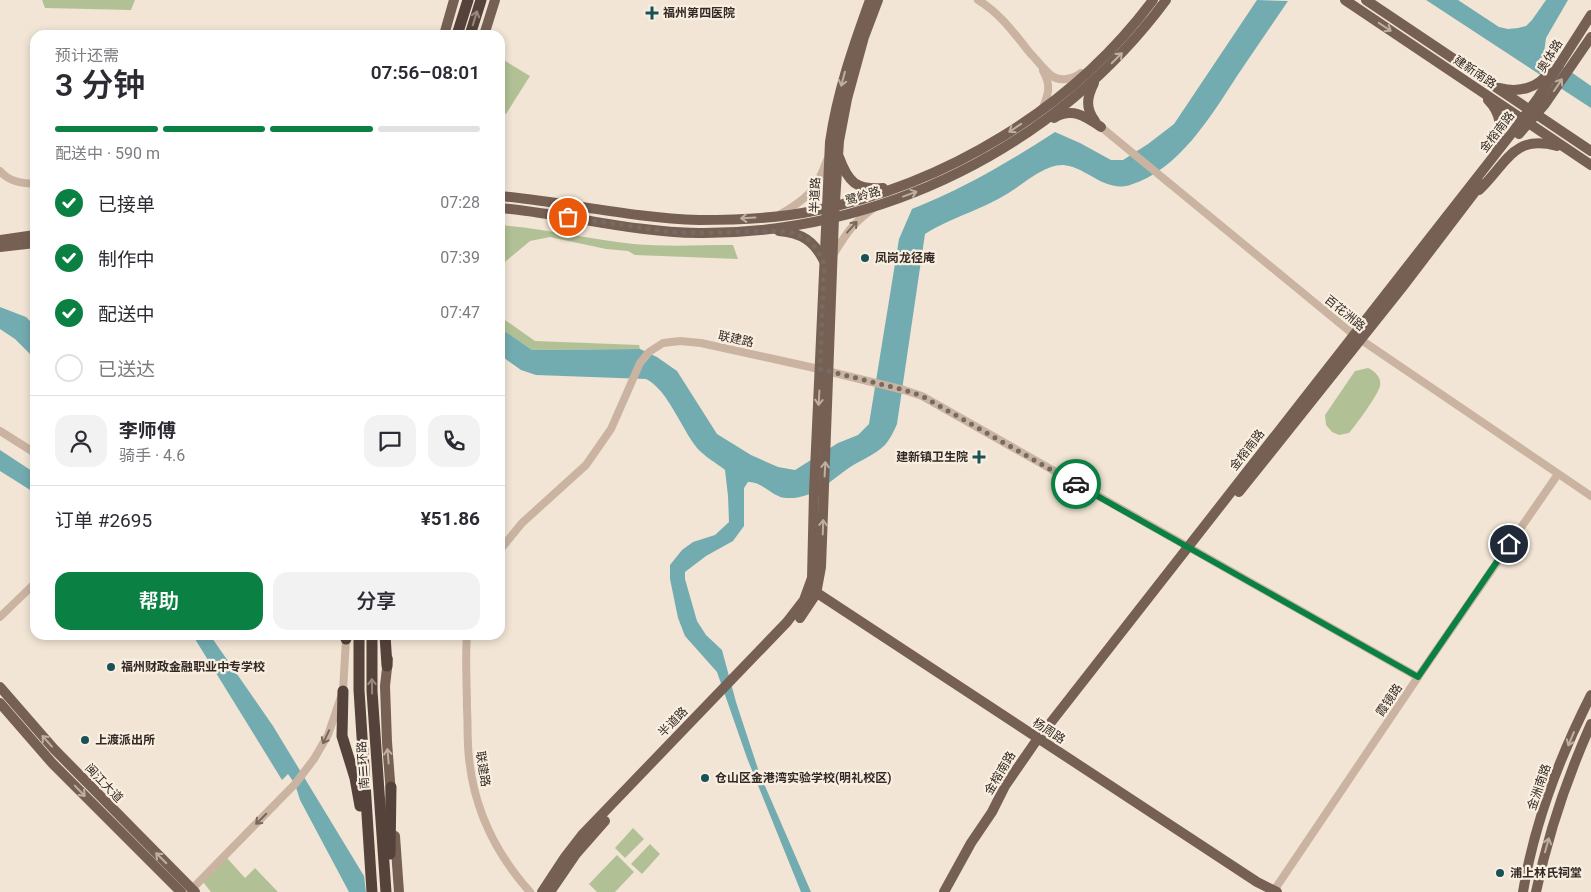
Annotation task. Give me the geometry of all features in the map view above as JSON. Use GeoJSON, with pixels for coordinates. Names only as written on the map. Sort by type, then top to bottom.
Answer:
{"type":"FeatureCollection","features":[{"type":"Feature","properties":{"kind":"highway"},"geometry":{"type":"LineString","coordinates":[[459,30],[468,0]]}},
{"type":"Feature","properties":{"kind":"highway"},"geometry":{"type":"LineString","coordinates":[[471,30],[480,0]]}},
{"type":"Feature","properties":{"kind":"highway","name":"南二环路"},"geometry":{"type":"LineString","coordinates":[[359,640],[359,690],[372,891]]}},
{"type":"Feature","properties":{"kind":"highway","name":"南二环路"},"geometry":{"type":"LineString","coordinates":[[372,640],[372,691],[386,891]]}},
{"type":"Feature","properties":{"kind":"highway"},"geometry":{"type":"LineString","coordinates":[[387,640],[388,666]]}},
{"type":"Feature","properties":{"kind":"highway"},"geometry":{"type":"LineString","coordinates":[[343,691],[342,736],[355,778],[372,891]]}},
{"type":"Feature","properties":{"kind":"highway"},"geometry":{"type":"LineString","coordinates":[[386,891],[390,852],[391,787]]}},
{"type":"Feature","properties":{"kind":"main road"},"geometry":{"type":"LineString","coordinates":[[445,30],[454,0]]}},
{"type":"Feature","properties":{"kind":"main road"},"geometry":{"type":"LineString","coordinates":[[486,30],[495,0]]}},
{"type":"Feature","properties":{"kind":"main road","name":"半道路"},"geometry":{"type":"LineString","coordinates":[[550,892],[589,837],[792,627],[812,593],[817,567],[826,450],[824,263],[831,207],[833,155],[831,132],[841,87],[870,0]]}},
{"type":"Feature","properties":{"kind":"main road","name":"半道路"},"geometry":{"type":"LineString","coordinates":[[833,155],[862,45],[878,0]]}},
{"type":"Feature","properties":{"kind":"main road","name":"鹭岭路"},"geometry":{"type":"LineString","coordinates":[[505,196],[678,219],[723,219],[812,212],[901,186],[964,158],[1008,133],[1041,110],[1107,53],[1152,0]]}},
{"type":"Feature","properties":{"kind":"main road","name":"鹭岭路"},"geometry":{"type":"LineString","coordinates":[[505,209],[664,231],[697,233],[758,231],[810,223],[879,205],[914,193],[958,173],[1005,148],[1036,127],[1097,78],[1130,44],[1166,0]]}},
{"type":"Feature","properties":{"kind":"main road","name":"建新南路"},"geometry":{"type":"LineString","coordinates":[[1345,0],[1591,165]]}},
{"type":"Feature","properties":{"kind":"main road","name":"建新南路"},"geometry":{"type":"LineString","coordinates":[[1366,0],[1591,151]]}},
{"type":"Feature","properties":{"kind":"main road","name":"奥体路"},"geometry":{"type":"LineString","coordinates":[[1533,112],[1591,15]]}},
{"type":"Feature","properties":{"kind":"main road"},"geometry":{"type":"LineString","coordinates":[[1494,86],[1509,90],[1521,90],[1534,86],[1544,78],[1578,34]]}},
{"type":"Feature","properties":{"kind":"main road","name":"奥体路"},"geometry":{"type":"LineString","coordinates":[[1526,121],[1591,37]]}},
{"type":"Feature","properties":{"kind":"main road"},"geometry":{"type":"LineString","coordinates":[[1097,78],[1089,95],[1088,104],[1090,114],[1101,127]]}},
{"type":"Feature","properties":{"kind":"main road"},"geometry":{"type":"LineString","coordinates":[[1464,80],[1490,101],[1499,116],[1501,135],[1492,158]]}},
{"type":"Feature","properties":{"kind":"main road"},"geometry":{"type":"LineString","coordinates":[[1036,127],[1042,127],[1060,115],[1072,112],[1085,116],[1101,127]]}},
{"type":"Feature","properties":{"kind":"main road","name":"金榕南路"},"geometry":{"type":"LineString","coordinates":[[1357,338],[1492,158],[1526,121]]}},
{"type":"Feature","properties":{"kind":"main road","name":"金榕南路"},"geometry":{"type":"LineString","coordinates":[[944,892],[1006,786],[1357,338],[1473,196],[1526,121]]}},
{"type":"Feature","properties":{"kind":"main road"},"geometry":{"type":"LineString","coordinates":[[1473,196],[1492,178],[1511,153],[1519,147],[1540,142],[1567,149]]}},
{"type":"Feature","properties":{"kind":"main road"},"geometry":{"type":"LineString","coordinates":[[833,155],[848,178],[855,184],[870,189],[901,186]]}},
{"type":"Feature","properties":{"kind":"main road"},"geometry":{"type":"LineString","coordinates":[[505,190],[527,198]]}},
{"type":"Feature","properties":{"kind":"main road","name":"半道路"},"geometry":{"type":"LineString","coordinates":[[817,567],[814,492],[833,255],[830,218]]}},
{"type":"Feature","properties":{"kind":"main road"},"geometry":{"type":"LineString","coordinates":[[758,231],[788,232],[804,237],[814,245],[824,263]]}},
{"type":"Feature","properties":{"kind":"main road"},"geometry":{"type":"LineString","coordinates":[[0,240],[30,236]]}},
{"type":"Feature","properties":{"kind":"main road"},"geometry":{"type":"LineString","coordinates":[[0,247],[30,243]]}},
{"type":"Feature","properties":{"kind":"main road","name":"半道路"},"geometry":{"type":"LineString","coordinates":[[542,892],[569,851],[586,831],[787,622],[812,593]]}},
{"type":"Feature","properties":{"kind":"main road","name":"杨周路"},"geometry":{"type":"LineString","coordinates":[[812,593],[1262,892]]}},
{"type":"Feature","properties":{"kind":"main road"},"geometry":{"type":"LineString","coordinates":[[388,666],[385,686],[399,892]]}},
{"type":"Feature","properties":{"kind":"main road","name":"闽江大道"},"geometry":{"type":"LineString","coordinates":[[0,687],[65,761],[192,891]]}},
{"type":"Feature","properties":{"kind":"main road","name":"金洲南路"},"geometry":{"type":"LineString","coordinates":[[1523,892],[1533,847],[1547,803],[1570,741],[1591,695]]}},
{"type":"Feature","properties":{"kind":"main road","name":"闽江大道"},"geometry":{"type":"LineString","coordinates":[[0,703],[52,763],[181,892]]}},
{"type":"Feature","properties":{"kind":"main road","name":"金洲南路"},"geometry":{"type":"LineString","coordinates":[[1536,892],[1564,790],[1591,724]]}},
{"type":"Feature","properties":{"kind":"main road","name":"杨周路"},"geometry":{"type":"LineString","coordinates":[[1039,743],[1275,892]]}},
{"type":"Feature","properties":{"kind":"street"},"geometry":{"type":"LineString","coordinates":[[978,0],[1002,18],[1051,75],[1068,79],[1076,77],[1107,53]]}},
{"type":"Feature","properties":{"kind":"street"},"geometry":{"type":"LineString","coordinates":[[1037,61],[1048,79],[1049,87],[1041,110]]}},
{"type":"Feature","properties":{"kind":"street","name":"百花洲路"},"geometry":{"type":"LineString","coordinates":[[1101,127],[1357,338],[1591,496]]}},
{"type":"Feature","properties":{"kind":"street"},"geometry":{"type":"LineString","coordinates":[[779,215],[798,204],[810,194],[833,155]]}},
{"type":"Feature","properties":{"kind":"street"},"geometry":{"type":"LineString","coordinates":[[0,171],[18,183],[30,184]]}},
{"type":"Feature","properties":{"kind":"street"},"geometry":{"type":"LineString","coordinates":[[833,255],[854,223],[879,205]]}},
{"type":"Feature","properties":{"kind":"street","name":"联建路"},"geometry":{"type":"LineString","coordinates":[[505,544],[522,523],[586,465],[611,429],[638,367],[649,352],[663,343],[686,341],[824,370],[904,390],[928,399],[1418,677]]}},
{"type":"Feature","properties":{"kind":"street"},"geometry":{"type":"LineString","coordinates":[[0,432],[30,450]]}},
{"type":"Feature","properties":{"kind":"street","name":"霞镜路"},"geometry":{"type":"LineString","coordinates":[[1275,892],[1418,677],[1558,474]]}},
{"type":"Feature","properties":{"kind":"street"},"geometry":{"type":"LineString","coordinates":[[0,617],[30,588]]}},
{"type":"Feature","properties":{"kind":"street"},"geometry":{"type":"LineString","coordinates":[[192,891],[295,784],[314,760],[328,735],[343,691],[346,640]]}},
{"type":"Feature","properties":{"kind":"street","name":"联建路"},"geometry":{"type":"LineString","coordinates":[[467,640],[468,749],[476,796],[481,815],[491,838],[507,863],[530,892]]}},
{"type":"Feature","properties":{"kind":"green space"},"geometry":{"type":"Polygon","coordinates":[[[42,0],[135,0],[131,10],[45,8],[42,0]]]}},
{"type":"Feature","properties":{"kind":"green space"},"geometry":{"type":"Polygon","coordinates":[[[505,61],[530,76],[505,113],[505,61]]]}},
{"type":"Feature","properties":{"kind":"green space"},"geometry":{"type":"Polygon","coordinates":[[[505,226],[633,244],[671,246],[733,245],[738,259],[635,255],[628,251],[606,249],[550,237],[530,241],[505,262],[505,226]]]}},
{"type":"Feature","properties":{"kind":"green space"},"geometry":{"type":"Polygon","coordinates":[[[505,320],[535,341],[639,345],[640,349],[532,350],[505,332],[505,320]]]}},
{"type":"Feature","properties":{"kind":"green space"},"geometry":{"type":"Polygon","coordinates":[[[1368,368],[1380,380],[1380,386],[1375,396],[1349,433],[1339,435],[1332,432],[1326,425],[1325,415],[1355,371],[1368,368]]]}},
{"type":"Feature","properties":{"kind":"green space"},"geometry":{"type":"Polygon","coordinates":[[[633,828],[644,839],[625,858],[615,848],[633,828]]]}},
{"type":"Feature","properties":{"kind":"green space"},"geometry":{"type":"Polygon","coordinates":[[[650,844],[660,854],[642,874],[631,864],[650,844]]]}},
{"type":"Feature","properties":{"kind":"green space"},"geometry":{"type":"Polygon","coordinates":[[[617,855],[634,872],[615,892],[597,892],[589,884],[617,855]]]}},
{"type":"Feature","properties":{"kind":"green space"},"geometry":{"type":"Polygon","coordinates":[[[227,858],[245,878],[255,868],[278,892],[211,892],[203,882],[227,858]]]}},
{"type":"Feature","properties":{"kind":"water"},"geometry":{"type":"Polygon","coordinates":[[[1257,0],[1288,1],[1205,124],[1179,154],[1148,178],[1130,185],[1112,185],[1071,166],[1056,166],[1036,174],[1003,197],[925,234],[897,424],[887,443],[881,449],[826,485],[804,496],[796,498],[782,497],[758,484],[748,482],[744,488],[744,526],[733,541],[706,556],[685,572],[685,579],[697,621],[706,635],[722,650],[736,702],[759,772],[811,892],[801,892],[747,758],[717,672],[685,636],[678,618],[670,579],[670,565],[682,550],[693,542],[715,535],[729,522],[725,470],[697,448],[668,400],[654,384],[646,379],[536,375],[521,370],[505,359],[505,331],[532,350],[640,349],[657,357],[677,371],[717,434],[751,455],[778,467],[795,470],[838,443],[858,435],[869,424],[899,239],[912,209],[949,193],[985,174],[1055,132],[1111,160],[1123,160],[1174,124],[1257,0]]]}},
{"type":"Feature","properties":{"kind":"water"},"geometry":{"type":"Polygon","coordinates":[[[1426,0],[1458,0],[1499,27],[1508,29],[1526,26],[1546,0],[1568,0],[1546,38],[1544,53],[1591,86],[1591,108],[1426,0]]]}},
{"type":"Feature","properties":{"kind":"water"},"geometry":{"type":"Polygon","coordinates":[[[0,307],[26,317],[30,321],[30,354],[15,339],[0,329],[0,307]]]}},
{"type":"Feature","properties":{"kind":"water"},"geometry":{"type":"Polygon","coordinates":[[[0,450],[30,470],[30,490],[0,471],[0,450]]]}},
{"type":"Feature","properties":{"kind":"water"},"geometry":{"type":"Polygon","coordinates":[[[196,640],[213,640],[273,726],[364,876],[366,892],[349,892],[300,800],[295,784],[288,774],[282,780],[196,640]]]}},
{"type":"Feature","properties":{"kind":"way so far"},"geometry":{"type":"LineString","coordinates":[[568,217],[670,232],[737,233],[781,231],[804,237],[814,245],[824,263],[820,369],[922,396],[1076,484]]}},
{"type":"Feature","properties":{"kind":"place","name":"福州第四医院"},"geometry":{"type":"Point","coordinates":[652,13]}},
{"type":"Feature","properties":{"kind":"place","name":"凤岗龙径庵"},"geometry":{"type":"Point","coordinates":[865,258]}},
{"type":"Feature","properties":{"kind":"place","name":"建新镇卫生院"},"geometry":{"type":"Point","coordinates":[979,457]}},
{"type":"Feature","properties":{"kind":"place","name":"福州财政金融职业中专学校"},"geometry":{"type":"Point","coordinates":[111,667]}},
{"type":"Feature","properties":{"kind":"place","name":"上渡派出所"},"geometry":{"type":"Point","coordinates":[85,740]}},
{"type":"Feature","properties":{"kind":"place","name":"仓山区金港湾实验学校(明礼校区)"},"geometry":{"type":"Point","coordinates":[705,778]}},
{"type":"Feature","properties":{"kind":"place","name":"浦上林氏祠堂"},"geometry":{"type":"Point","coordinates":[1500,873]}},
{"type":"Feature","properties":{"kind":"route"},"geometry":{"type":"LineString","coordinates":[[1076,484],[1418,677],[1509,544]]}}]}
